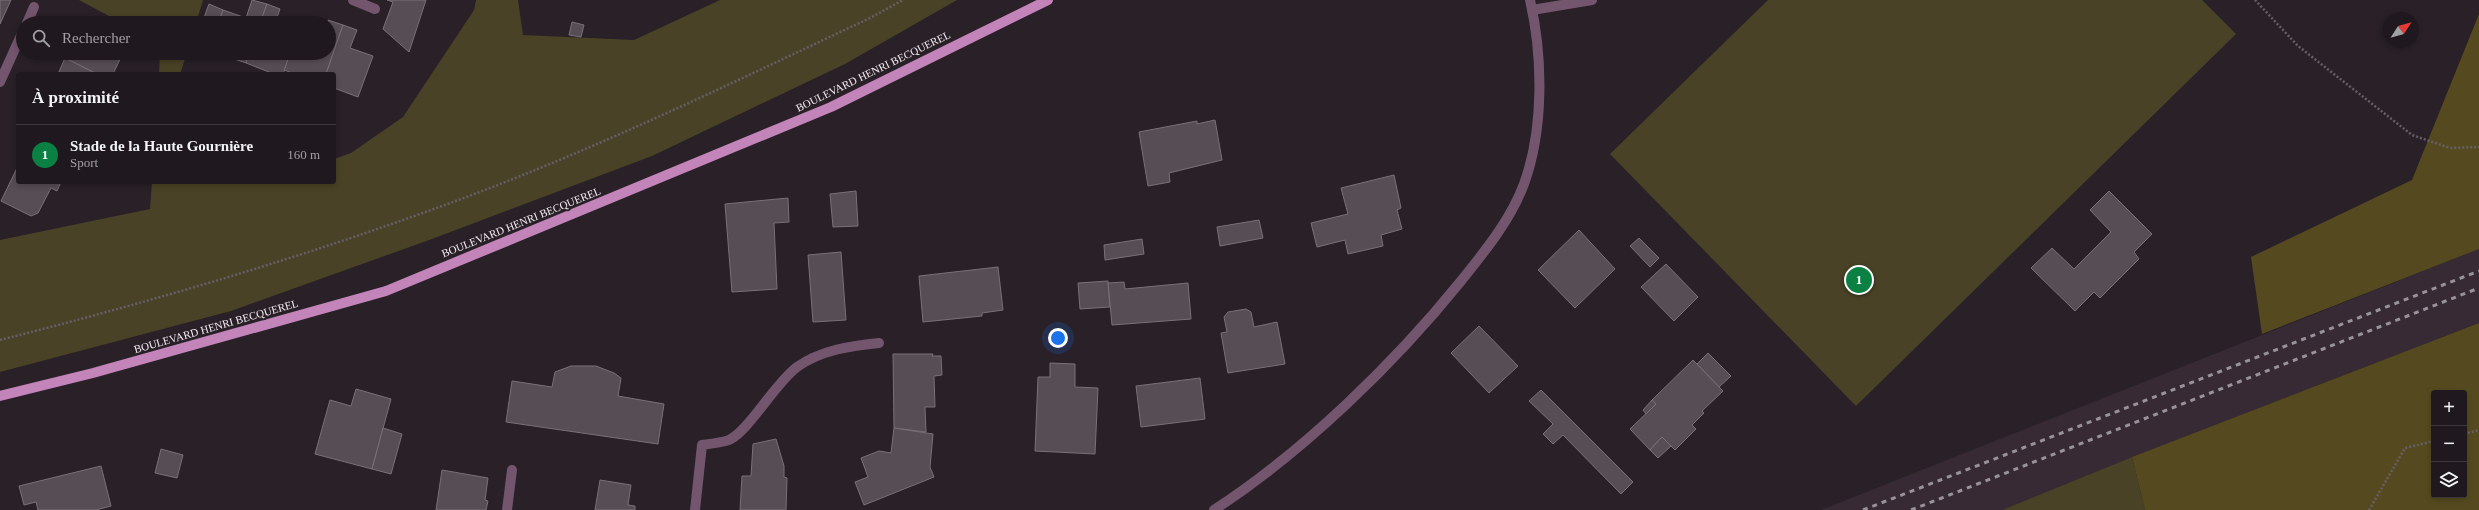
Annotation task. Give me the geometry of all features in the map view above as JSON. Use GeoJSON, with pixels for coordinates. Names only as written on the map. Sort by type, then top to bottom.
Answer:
{"type":"FeatureCollection","features":[{"type":"Feature","properties":{"kind":"main road","name":"BOULEVARD HENRI BECQUEREL"},"geometry":{"type":"LineString","coordinates":[[1028,8],[1038,0]]}},
{"type":"Feature","properties":{"kind":"main road","name":"BOULEVARD HENRI BECQUEREL"},"geometry":{"type":"LineString","coordinates":[[0,396],[93,373],[386,291],[832,107],[1028,8],[1048,0]]}},
{"type":"Feature","properties":{"kind":"street"},"geometry":{"type":"LineString","coordinates":[[353,0],[375,9]]}},
{"type":"Feature","properties":{"kind":"street"},"geometry":{"type":"LineString","coordinates":[[1214,510],[1307,440],[1366,384],[1446,300],[1482,255],[1506,221],[1524,184],[1534,148],[1538,117],[1539,78],[1531,5],[1592,0]]}},
{"type":"Feature","properties":{"kind":"street"},"geometry":{"type":"LineString","coordinates":[[30,16],[34,7]]}},
{"type":"Feature","properties":{"kind":"street"},"geometry":{"type":"LineString","coordinates":[[0,82],[16,47]]}},
{"type":"Feature","properties":{"kind":"street"},"geometry":{"type":"LineString","coordinates":[[694,510],[702,445],[727,441],[748,426],[754,414],[775,387],[798,367],[848,346],[879,343]]}},
{"type":"Feature","properties":{"kind":"street"},"geometry":{"type":"LineString","coordinates":[[507,510],[512,470]]}},
{"type":"Feature","properties":{"kind":"path"},"geometry":{"type":"LineString","coordinates":[[0,340],[137,305],[263,268],[478,192],[653,121],[870,18],[903,0]]}},
{"type":"Feature","properties":{"kind":"path"},"geometry":{"type":"LineString","coordinates":[[2255,0],[2298,46],[2412,135],[2450,148],[2479,147]]}},
{"type":"Feature","properties":{"kind":"path"},"geometry":{"type":"LineString","coordinates":[[2467,433],[2479,430]]}},
{"type":"Feature","properties":{"kind":"path"},"geometry":{"type":"LineString","coordinates":[[2369,510],[2405,448],[2431,442]]}},
{"type":"Feature","properties":{"kind":"shaded area"},"geometry":{"type":"Polygon","coordinates":[[[79,0],[203,0],[198,16],[109,16],[79,0]]]}},
{"type":"Feature","properties":{"kind":"shaded area"},"geometry":{"type":"Polygon","coordinates":[[[476,0],[518,0],[523,35],[634,40],[720,0],[957,0],[845,64],[652,156],[432,239],[231,311],[0,372],[0,240],[150,209],[152,184],[336,184],[336,158],[351,153],[403,117],[474,10],[476,0]]]}},
{"type":"Feature","properties":{"kind":"shaded area"},"geometry":{"type":"Polygon","coordinates":[[[1768,0],[2202,0],[2236,34],[1856,406],[1610,154],[1768,0]]]}},
{"type":"Feature","properties":{"kind":"shaded area"},"geometry":{"type":"Polygon","coordinates":[[[2479,14],[2479,249],[2262,334],[2251,257],[2412,180],[2479,14]]]}},
{"type":"Feature","properties":{"kind":"shaded area"},"geometry":{"type":"Polygon","coordinates":[[[160,60],[185,60],[181,72],[159,72],[160,60]]]}},
{"type":"Feature","properties":{"kind":"shaded area"},"geometry":{"type":"Polygon","coordinates":[[[2479,249],[2479,323],[2132,457],[2002,510],[1821,510],[2479,249]]]}},
{"type":"Feature","properties":{"kind":"shaded area"},"geometry":{"type":"Polygon","coordinates":[[[2479,323],[2479,510],[2145,510],[2132,457],[2479,323]]]}},
{"type":"Feature","properties":{"kind":"shaded area"},"geometry":{"type":"Polygon","coordinates":[[[2132,457],[2145,510],[2002,510],[2132,457]]]}},
{"type":"Feature","properties":{"kind":"building"},"geometry":{"type":"Polygon","coordinates":[[[0,0],[11,0],[0,24],[0,0]]]}},
{"type":"Feature","properties":{"kind":"building"},"geometry":{"type":"Polygon","coordinates":[[[252,0],[267,4],[263,16],[247,16],[252,0]]]}},
{"type":"Feature","properties":{"kind":"building"},"geometry":{"type":"Polygon","coordinates":[[[387,0],[426,0],[409,52],[383,29],[393,2],[387,0]]]}},
{"type":"Feature","properties":{"kind":"building"},"geometry":{"type":"Polygon","coordinates":[[[209,4],[223,10],[221,16],[205,16],[209,4]]]}},
{"type":"Feature","properties":{"kind":"building"},"geometry":{"type":"Polygon","coordinates":[[[267,4],[280,9],[278,16],[263,16],[267,4]]]}},
{"type":"Feature","properties":{"kind":"building"},"geometry":{"type":"Polygon","coordinates":[[[223,10],[240,16],[221,16],[223,10]]]}},
{"type":"Feature","properties":{"kind":"building"},"geometry":{"type":"Polygon","coordinates":[[[572,22],[584,25],[581,37],[569,35],[572,22]]]}},
{"type":"Feature","properties":{"kind":"building"},"geometry":{"type":"Polygon","coordinates":[[[336,23],[343,25],[336,45],[336,23]]]}},
{"type":"Feature","properties":{"kind":"building"},"geometry":{"type":"Polygon","coordinates":[[[343,25],[357,30],[350,48],[373,56],[358,97],[336,89],[336,72],[327,72],[331,60],[336,60],[336,45],[343,25]]]}},
{"type":"Feature","properties":{"kind":"building"},"geometry":{"type":"Polygon","coordinates":[[[64,60],[69,60],[93,72],[59,72],[64,60]]]}},
{"type":"Feature","properties":{"kind":"building"},"geometry":{"type":"Polygon","coordinates":[[[69,60],[120,60],[114,72],[93,72],[69,60]]]}},
{"type":"Feature","properties":{"kind":"building"},"geometry":{"type":"Polygon","coordinates":[[[237,60],[247,60],[246,63],[237,60]]]}},
{"type":"Feature","properties":{"kind":"building"},"geometry":{"type":"Polygon","coordinates":[[[247,60],[288,60],[284,72],[269,72],[246,63],[247,60]]]}},
{"type":"Feature","properties":{"kind":"building"},"geometry":{"type":"Polygon","coordinates":[[[288,60],[331,60],[327,72],[290,72],[284,70],[288,60]]]}},
{"type":"Feature","properties":{"kind":"building"},"geometry":{"type":"Polygon","coordinates":[[[1215,120],[1222,160],[1169,173],[1170,182],[1148,186],[1139,132],[1197,121],[1197,124],[1215,120]]]}},
{"type":"Feature","properties":{"kind":"building"},"geometry":{"type":"Polygon","coordinates":[[[16,170],[16,184],[60,184],[57,191],[51,188],[38,213],[31,216],[1,201],[16,170]]]}},
{"type":"Feature","properties":{"kind":"building"},"geometry":{"type":"Polygon","coordinates":[[[1394,175],[1401,208],[1397,210],[1402,229],[1381,235],[1383,246],[1348,254],[1345,240],[1317,247],[1311,223],[1348,214],[1341,188],[1394,175]]]}},
{"type":"Feature","properties":{"kind":"building"},"geometry":{"type":"Polygon","coordinates":[[[856,191],[858,226],[833,227],[830,194],[856,191]]]}},
{"type":"Feature","properties":{"kind":"building"},"geometry":{"type":"Polygon","coordinates":[[[2109,191],[2152,234],[2134,252],[2139,259],[2100,298],[2094,292],[2075,311],[2031,268],[2052,248],[2074,269],[2111,232],[2090,210],[2109,191]]]}},
{"type":"Feature","properties":{"kind":"building"},"geometry":{"type":"Polygon","coordinates":[[[788,198],[789,222],[774,223],[777,289],[732,292],[725,204],[788,198]]]}},
{"type":"Feature","properties":{"kind":"building"},"geometry":{"type":"Polygon","coordinates":[[[1259,220],[1263,238],[1220,246],[1217,227],[1259,220]]]}},
{"type":"Feature","properties":{"kind":"building"},"geometry":{"type":"Polygon","coordinates":[[[1579,230],[1615,269],[1575,308],[1538,270],[1579,230]]]}},
{"type":"Feature","properties":{"kind":"building"},"geometry":{"type":"Polygon","coordinates":[[[1639,238],[1659,258],[1650,267],[1630,246],[1639,238]]]}},
{"type":"Feature","properties":{"kind":"building"},"geometry":{"type":"Polygon","coordinates":[[[1142,239],[1144,254],[1105,260],[1104,245],[1142,239]]]}},
{"type":"Feature","properties":{"kind":"building"},"geometry":{"type":"Polygon","coordinates":[[[841,252],[846,320],[813,322],[808,255],[841,252]]]}},
{"type":"Feature","properties":{"kind":"building"},"geometry":{"type":"Polygon","coordinates":[[[1666,264],[1698,297],[1674,321],[1641,287],[1666,264]]]}},
{"type":"Feature","properties":{"kind":"building"},"geometry":{"type":"Polygon","coordinates":[[[998,267],[1003,310],[982,313],[982,316],[923,322],[919,276],[998,267]]]}},
{"type":"Feature","properties":{"kind":"building"},"geometry":{"type":"Polygon","coordinates":[[[1108,281],[1110,307],[1080,309],[1078,283],[1108,281]]]}},
{"type":"Feature","properties":{"kind":"building"},"geometry":{"type":"Polygon","coordinates":[[[1124,282],[1125,289],[1188,283],[1191,319],[1112,325],[1108,283],[1124,282]]]}},
{"type":"Feature","properties":{"kind":"building"},"geometry":{"type":"Polygon","coordinates":[[[1246,309],[1251,312],[1254,327],[1277,322],[1285,364],[1228,373],[1221,333],[1227,332],[1224,317],[1228,312],[1246,309]]]}},
{"type":"Feature","properties":{"kind":"building"},"geometry":{"type":"Polygon","coordinates":[[[1479,326],[1518,366],[1489,393],[1451,353],[1479,326]]]}},
{"type":"Feature","properties":{"kind":"building"},"geometry":{"type":"Polygon","coordinates":[[[1708,353],[1731,376],[1719,387],[1697,364],[1708,353]]]}},
{"type":"Feature","properties":{"kind":"building"},"geometry":{"type":"Polygon","coordinates":[[[893,354],[933,354],[932,356],[941,356],[942,375],[934,376],[935,407],[925,407],[926,432],[894,428],[893,354]]]}},
{"type":"Feature","properties":{"kind":"building"},"geometry":{"type":"Polygon","coordinates":[[[1693,360],[1723,391],[1702,411],[1704,413],[1692,425],[1696,429],[1675,450],[1662,437],[1650,450],[1630,429],[1656,404],[1652,400],[1693,360]]]}},
{"type":"Feature","properties":{"kind":"building"},"geometry":{"type":"Polygon","coordinates":[[[1050,363],[1075,364],[1075,387],[1098,388],[1095,454],[1035,451],[1038,377],[1050,377],[1050,363]]]}},
{"type":"Feature","properties":{"kind":"building"},"geometry":{"type":"Polygon","coordinates":[[[571,366],[596,366],[614,373],[621,378],[618,396],[664,404],[658,444],[506,422],[512,381],[552,387],[555,372],[571,366]]]}},
{"type":"Feature","properties":{"kind":"building"},"geometry":{"type":"Polygon","coordinates":[[[1200,378],[1205,419],[1141,427],[1136,386],[1200,378]]]}},
{"type":"Feature","properties":{"kind":"building"},"geometry":{"type":"Polygon","coordinates":[[[356,389],[391,399],[372,469],[315,454],[330,400],[351,406],[356,389]]]}},
{"type":"Feature","properties":{"kind":"building"},"geometry":{"type":"Polygon","coordinates":[[[1541,390],[1633,482],[1621,494],[1563,435],[1553,444],[1543,434],[1553,424],[1529,401],[1541,390]]]}},
{"type":"Feature","properties":{"kind":"building"},"geometry":{"type":"Polygon","coordinates":[[[1652,400],[1656,404],[1646,414],[1643,410],[1652,400]]]}},
{"type":"Feature","properties":{"kind":"building"},"geometry":{"type":"Polygon","coordinates":[[[383,428],[402,434],[391,474],[372,469],[383,428]]]}},
{"type":"Feature","properties":{"kind":"building"},"geometry":{"type":"Polygon","coordinates":[[[894,428],[933,434],[930,467],[934,477],[864,505],[855,482],[868,477],[861,458],[879,451],[891,453],[894,428]]]}},
{"type":"Feature","properties":{"kind":"building"},"geometry":{"type":"Polygon","coordinates":[[[1662,437],[1671,446],[1658,458],[1650,450],[1662,437]]]}},
{"type":"Feature","properties":{"kind":"building"},"geometry":{"type":"Polygon","coordinates":[[[776,439],[784,466],[784,477],[787,478],[786,510],[740,510],[742,476],[751,476],[753,444],[776,439]]]}},
{"type":"Feature","properties":{"kind":"building"},"geometry":{"type":"Polygon","coordinates":[[[161,449],[183,455],[177,478],[155,473],[161,449]]]}},
{"type":"Feature","properties":{"kind":"building"},"geometry":{"type":"Polygon","coordinates":[[[101,466],[111,506],[96,510],[38,510],[36,502],[24,505],[19,486],[101,466]]]}},
{"type":"Feature","properties":{"kind":"building"},"geometry":{"type":"Polygon","coordinates":[[[442,470],[488,478],[485,500],[488,501],[486,510],[436,510],[442,470]]]}},
{"type":"Feature","properties":{"kind":"building"},"geometry":{"type":"Polygon","coordinates":[[[600,480],[631,485],[628,505],[635,506],[635,510],[595,510],[600,480]]]}},
{"type":"Feature","properties":{"kind":"railway"},"geometry":{"type":"LineString","coordinates":[[1863,510],[2479,271]]}},
{"type":"Feature","properties":{"kind":"railway"},"geometry":{"type":"LineString","coordinates":[[1911,510],[2479,288]]}},
{"type":"Feature","properties":{"kind":"place","name":"Stade de la Haute Gournière"},"geometry":{"type":"Point","coordinates":[1859,280]}}]}
